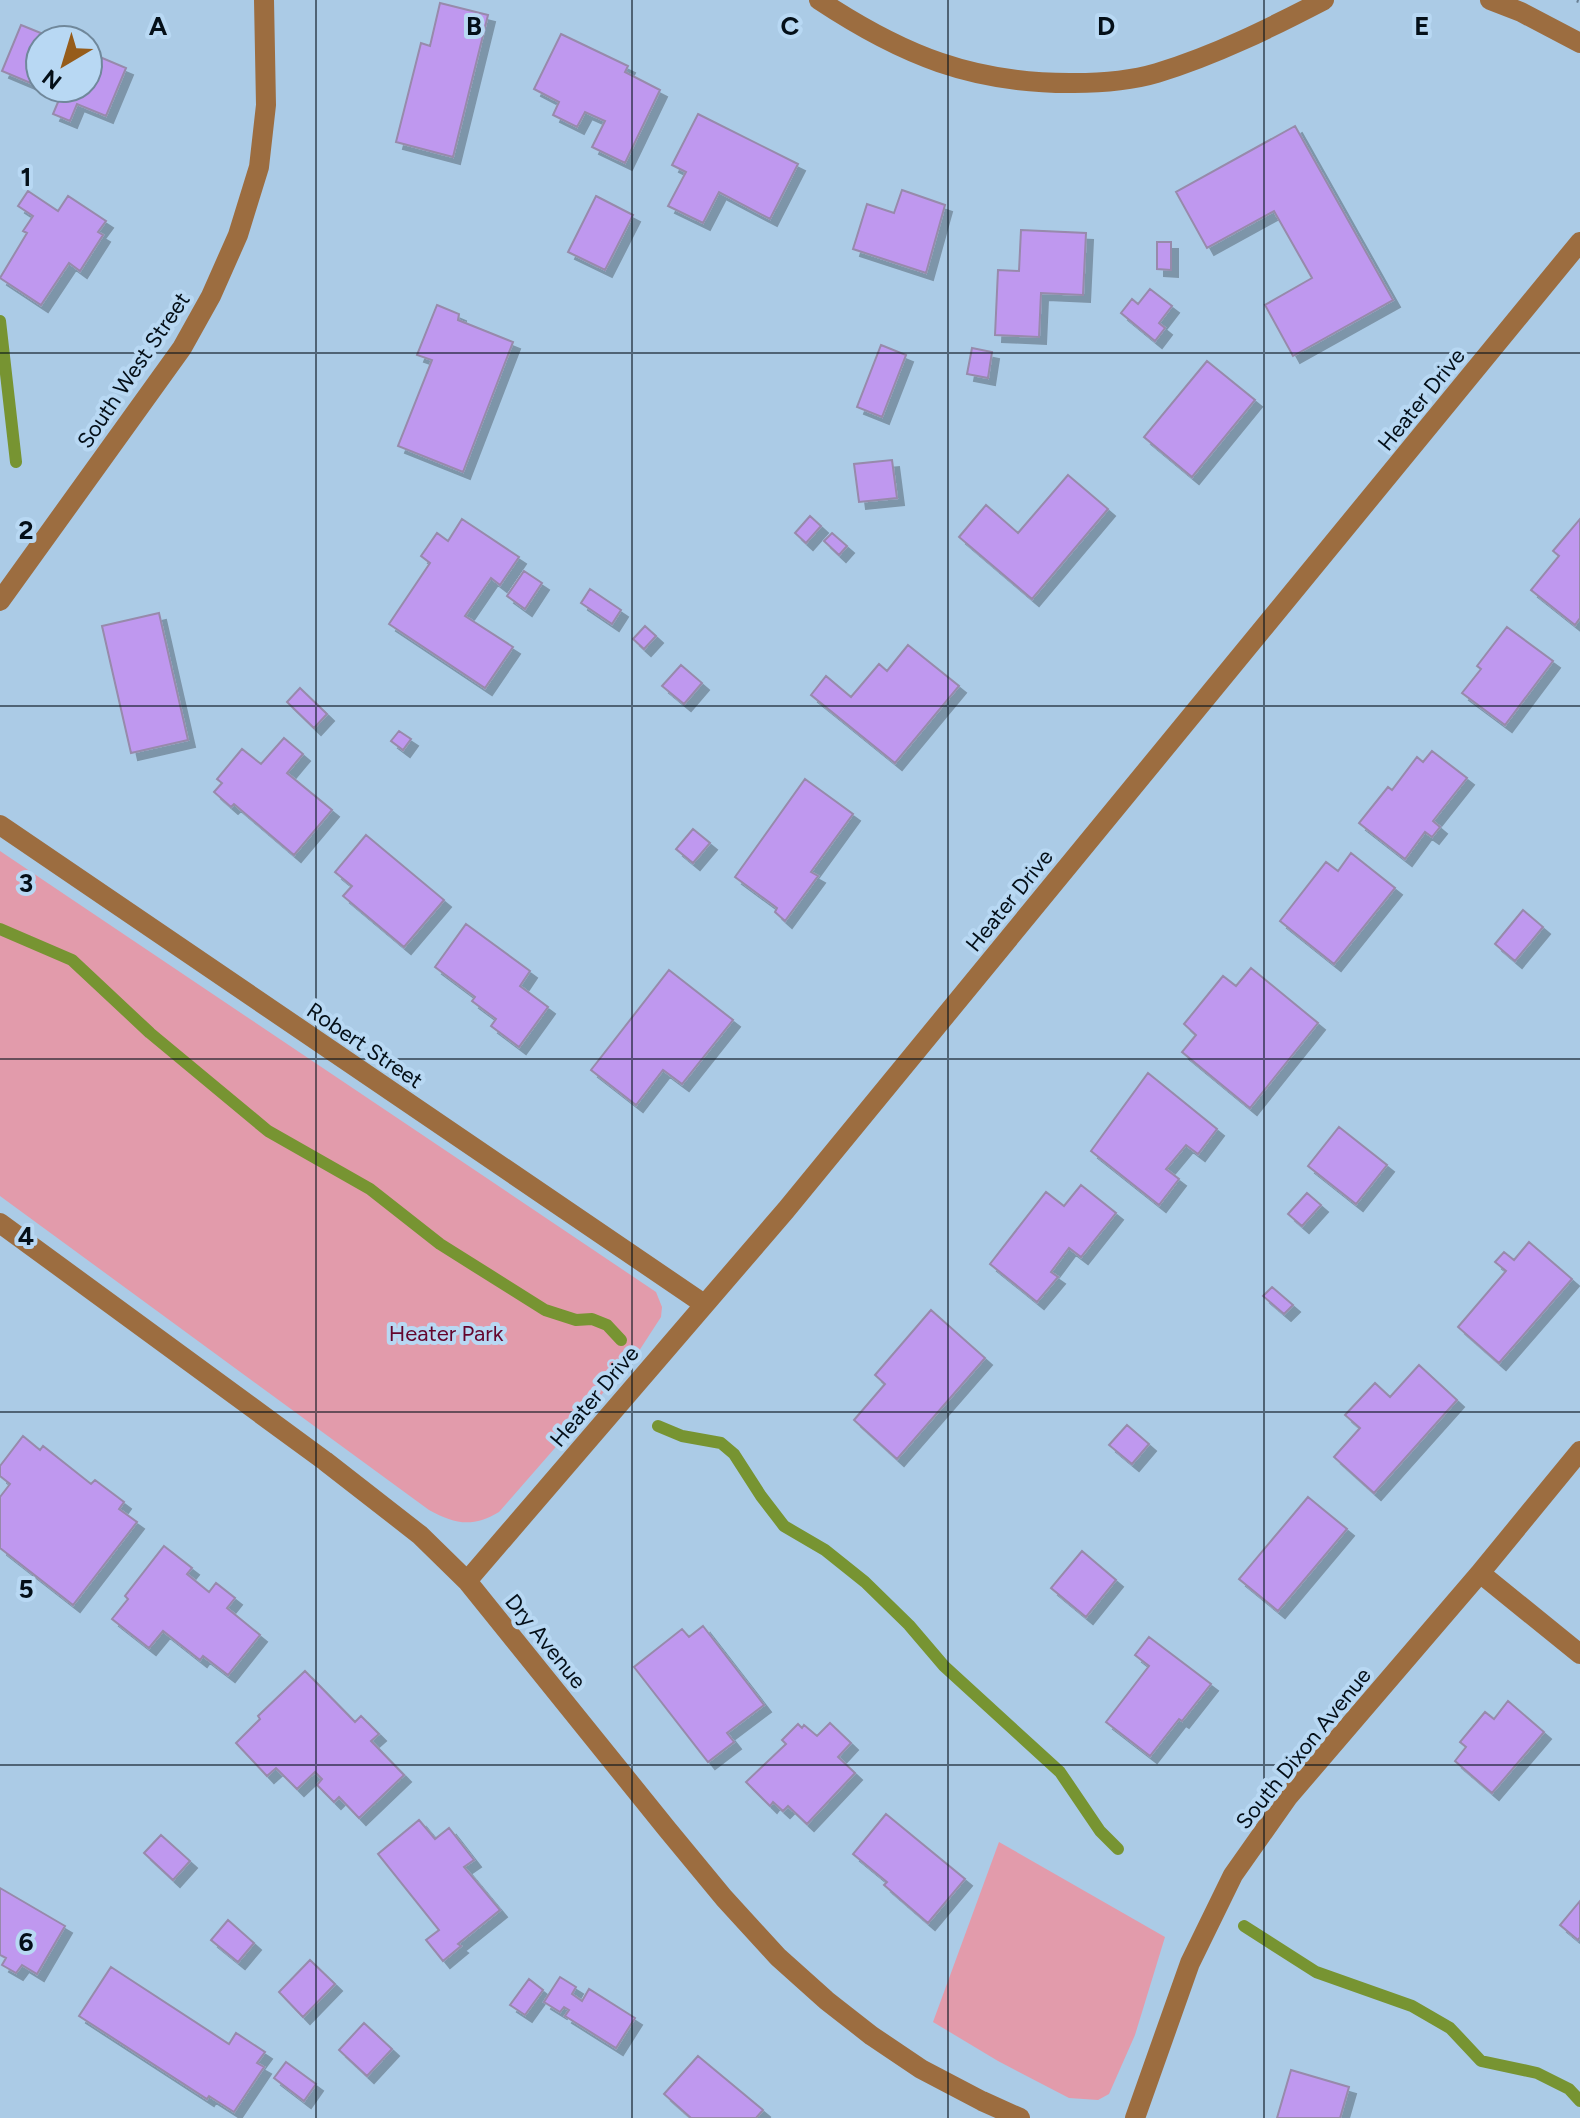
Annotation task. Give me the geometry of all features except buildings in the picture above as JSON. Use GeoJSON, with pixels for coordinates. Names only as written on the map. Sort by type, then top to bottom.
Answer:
{"type":"FeatureCollection","features":[{"type":"Feature","properties":{"kind":"street","name":"South West Street"},"geometry":{"type":"LineString","coordinates":[[0,601],[182,348],[211,296],[233,247],[259,167],[266,105],[264,0]]}},
{"type":"Feature","properties":{"kind":"street"},"geometry":{"type":"LineString","coordinates":[[819,0],[891,42],[931,61],[988,77],[1051,83],[1109,83],[1156,73],[1256,35],[1324,0]]}},
{"type":"Feature","properties":{"kind":"street"},"geometry":{"type":"LineString","coordinates":[[1490,0],[1521,12],[1580,43]]}},
{"type":"Feature","properties":{"kind":"street","name":"Heater Drive"},"geometry":{"type":"LineString","coordinates":[[467,1581],[786,1210],[1580,242]]}},
{"type":"Feature","properties":{"kind":"street","name":"Robert Street"},"geometry":{"type":"LineString","coordinates":[[0,825],[704,1304]]}},
{"type":"Feature","properties":{"kind":"street","name":"Dry Avenue"},"geometry":{"type":"LineString","coordinates":[[0,1223],[325,1461],[420,1535],[467,1581],[724,1898],[778,1957],[826,2000],[897,2053],[970,2095],[1020,2118]]}},
{"type":"Feature","properties":{"kind":"street","name":"South Dixon Avenue"},"geometry":{"type":"LineString","coordinates":[[1135,2118],[1190,1963],[1233,1875],[1288,1797],[1580,1451]]}},
{"type":"Feature","properties":{"kind":"street"},"geometry":{"type":"LineString","coordinates":[[1480,1573],[1580,1654]]}},
{"type":"Feature","properties":{"kind":"green space","name":"Heater Park"},"geometry":{"type":"Polygon","coordinates":[[[0,851],[656,1292],[662,1307],[661,1317],[637,1354],[499,1512],[480,1520],[464,1522],[429,1510],[0,1196],[0,851]]]}},
{"type":"Feature","properties":{"kind":"green space"},"geometry":{"type":"Polygon","coordinates":[[[999,1842],[1165,1937],[1135,2035],[1109,2094],[1098,2100],[1069,2098],[933,2022],[999,1842]]]}},
{"type":"Feature","properties":{"kind":"waterway"},"geometry":{"type":"LineString","coordinates":[[0,321],[16,462]]}},
{"type":"Feature","properties":{"kind":"waterway"},"geometry":{"type":"LineString","coordinates":[[0,929],[72,960],[150,1033],[268,1131],[370,1189],[440,1244],[545,1310],[576,1320],[592,1319],[607,1325],[621,1340]]}},
{"type":"Feature","properties":{"kind":"waterway"},"geometry":{"type":"LineString","coordinates":[[658,1426],[682,1436],[721,1443],[734,1454],[784,1526],[825,1550],[865,1582],[909,1625],[944,1666],[1060,1772],[1100,1831],[1118,1849]]}},
{"type":"Feature","properties":{"kind":"waterway"},"geometry":{"type":"LineString","coordinates":[[1244,1926],[1316,1972],[1412,2006],[1450,2028],[1481,2061],[1537,2073],[1569,2089],[1580,2101]]}}]}
